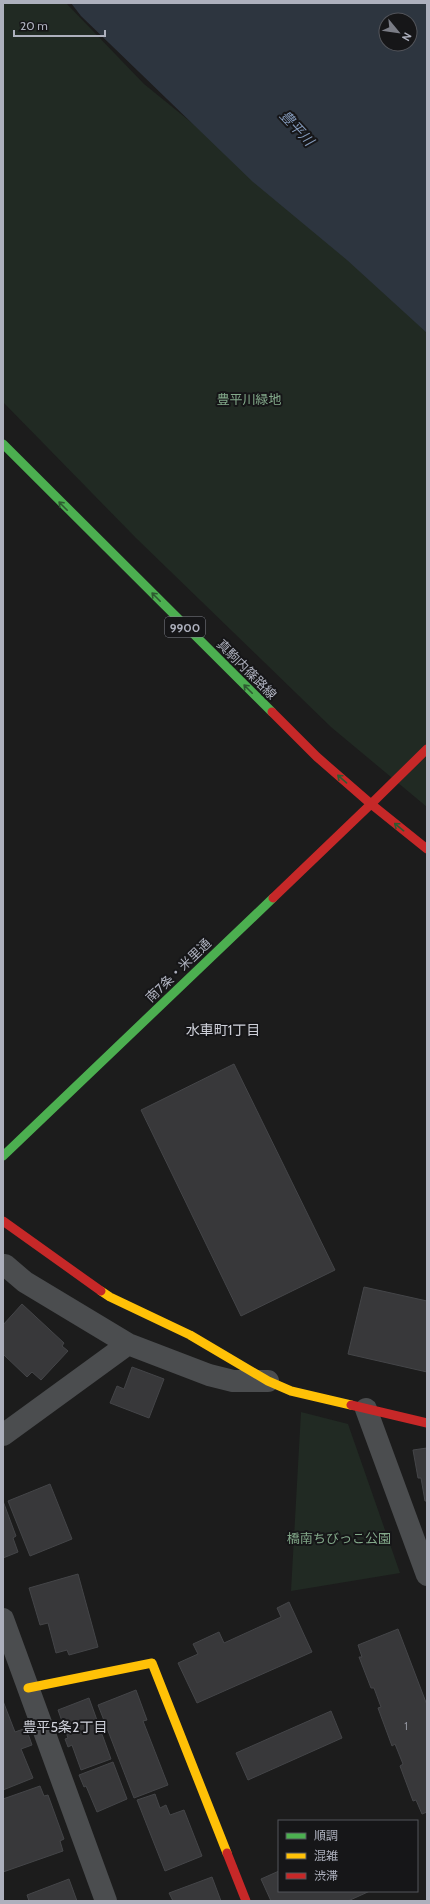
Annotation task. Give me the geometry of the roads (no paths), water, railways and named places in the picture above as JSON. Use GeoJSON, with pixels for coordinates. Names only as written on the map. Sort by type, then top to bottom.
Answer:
{"type":"FeatureCollection","features":[{"type":"Feature","properties":{"kind":"street","name":"真駒内篠路線"},"geometry":{"type":"LineString","coordinates":[[3,444],[316,757],[427,849]]}},
{"type":"Feature","properties":{"kind":"street"},"geometry":{"type":"LineString","coordinates":[[372,804],[427,749]]}},
{"type":"Feature","properties":{"kind":"street","name":"南7条・米里通"},"geometry":{"type":"LineString","coordinates":[[3,1156],[372,804]]}},
{"type":"Feature","properties":{"kind":"street"},"geometry":{"type":"LineString","coordinates":[[3,1221],[110,1297],[190,1335],[268,1381],[291,1391],[427,1423]]}},
{"type":"Feature","properties":{"kind":"street"},"geometry":{"type":"LineString","coordinates":[[5,1265],[26,1282],[128,1344],[209,1375],[233,1381],[268,1381]]}},
{"type":"Feature","properties":{"kind":"street"},"geometry":{"type":"LineString","coordinates":[[3,1435],[128,1344]]}},
{"type":"Feature","properties":{"kind":"street"},"geometry":{"type":"LineString","coordinates":[[366,1409],[427,1575]]}},
{"type":"Feature","properties":{"kind":"street"},"geometry":{"type":"LineString","coordinates":[[3,1619],[106,1901]]}},
{"type":"Feature","properties":{"kind":"street"},"geometry":{"type":"LineString","coordinates":[[28,1688],[152,1663],[246,1901]]}},
{"type":"Feature","properties":{"kind":"water","name":"豊平川"},"geometry":{"type":"Polygon","coordinates":[[[71,3],[427,3],[427,333],[347,260],[253,182],[81,16],[71,3]]]}},
{"type":"Feature","properties":{"kind":"district","name":"水車町1丁目"},"geometry":{"type":"Point","coordinates":[223,1030]}},
{"type":"Feature","properties":{"kind":"district","name":"豊平5条2丁目"},"geometry":{"type":"Point","coordinates":[65,1727]}},
{"type":"Feature","properties":{"kind":"park label","name":"豊平川緑地"},"geometry":{"type":"Point","coordinates":[249,399]}},
{"type":"Feature","properties":{"kind":"park label","name":"橋南ちびっこ公園"},"geometry":{"type":"Point","coordinates":[339,1538]}}]}
